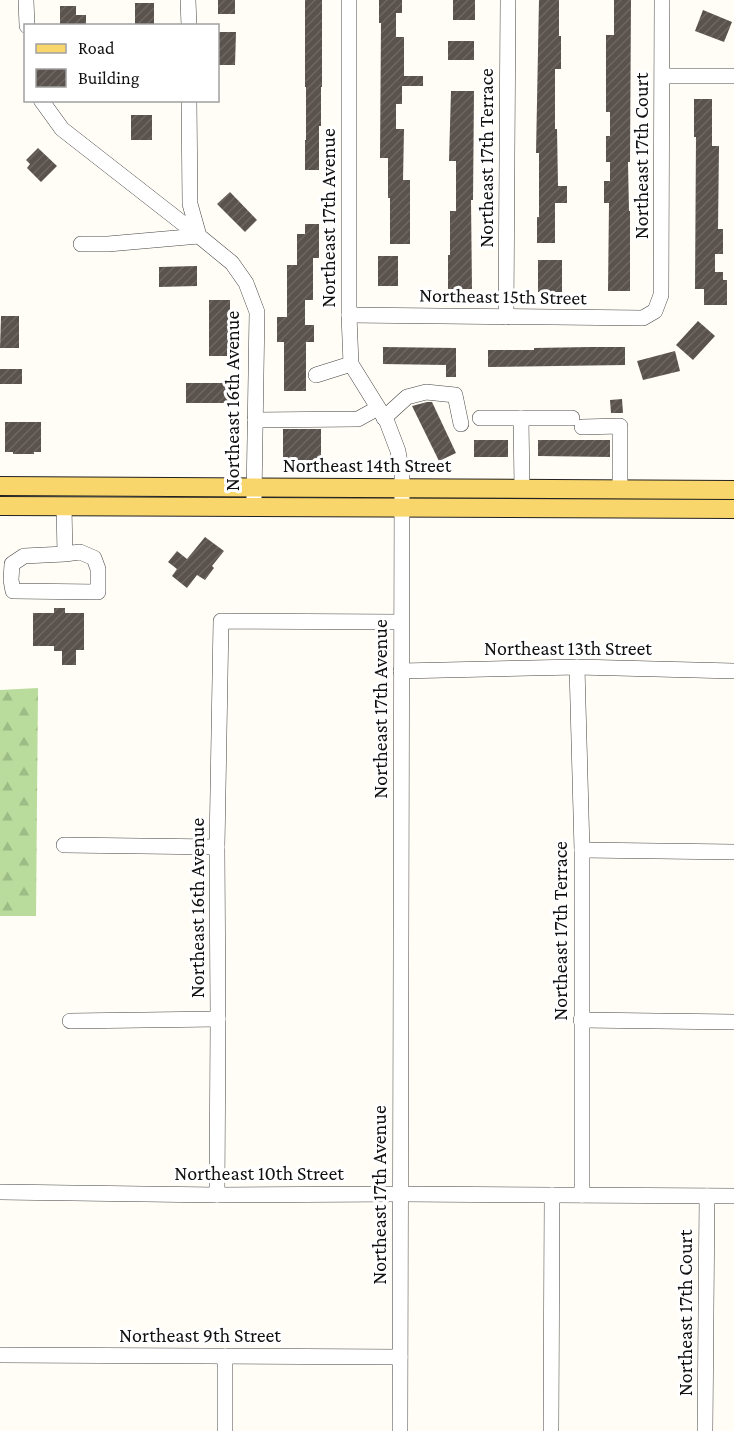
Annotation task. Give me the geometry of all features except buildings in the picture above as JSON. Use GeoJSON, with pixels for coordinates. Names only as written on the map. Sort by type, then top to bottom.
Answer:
{"type":"FeatureCollection","features":[{"type":"Feature","properties":{"kind":"main road","name":"Northeast 14th Street"},"geometry":{"type":"LineString","coordinates":[[0,486],[734,490]]}},
{"type":"Feature","properties":{"kind":"main road"},"geometry":{"type":"LineString","coordinates":[[0,506],[734,509]]}},
{"type":"Feature","properties":{"kind":"street"},"geometry":{"type":"LineString","coordinates":[[27,0],[27,24]]}},
{"type":"Feature","properties":{"kind":"street"},"geometry":{"type":"LineString","coordinates":[[189,0],[189,24]]}},
{"type":"Feature","properties":{"kind":"street","name":"Northeast 17th Avenue"},"geometry":{"type":"LineString","coordinates":[[349,0],[351,364],[381,413],[399,451],[402,474],[400,1431]]}},
{"type":"Feature","properties":{"kind":"street","name":"Northeast 17th Terrace"},"geometry":{"type":"LineString","coordinates":[[506,317],[508,0]]}},
{"type":"Feature","properties":{"kind":"street","name":"Northeast 17th Court"},"geometry":{"type":"LineString","coordinates":[[655,311],[661,295],[662,0]]}},
{"type":"Feature","properties":{"kind":"street"},"geometry":{"type":"LineString","coordinates":[[663,76],[734,76]]}},
{"type":"Feature","properties":{"kind":"street","name":"Northeast 16th Avenue"},"geometry":{"type":"LineString","coordinates":[[42,102],[62,129],[232,263],[246,283],[257,312],[254,507]]}},
{"type":"Feature","properties":{"kind":"street"},"geometry":{"type":"LineString","coordinates":[[81,244],[108,244],[199,236],[190,204],[189,102]]}},
{"type":"Feature","properties":{"kind":"street","name":"Northeast 15th Street"},"geometry":{"type":"LineString","coordinates":[[349,315],[643,318],[655,311]]}},
{"type":"Feature","properties":{"kind":"street"},"geometry":{"type":"LineString","coordinates":[[316,375],[351,364]]}},
{"type":"Feature","properties":{"kind":"street"},"geometry":{"type":"LineString","coordinates":[[255,420],[358,419],[381,413],[407,397],[426,392],[455,396],[461,424]]}},
{"type":"Feature","properties":{"kind":"street"},"geometry":{"type":"LineString","coordinates":[[480,418],[521,418],[620,426],[620,489]]}},
{"type":"Feature","properties":{"kind":"street"},"geometry":{"type":"LineString","coordinates":[[521,418],[522,488]]}},
{"type":"Feature","properties":{"kind":"street"},"geometry":{"type":"LineString","coordinates":[[64,507],[64,554]]}},
{"type":"Feature","properties":{"kind":"street"},"geometry":{"type":"LineString","coordinates":[[80,552],[94,558],[98,569],[98,592],[13,591],[12,564],[24,556],[64,554],[80,552]]}},
{"type":"Feature","properties":{"kind":"street","name":"Northeast 16th Avenue"},"geometry":{"type":"LineString","coordinates":[[217,1195],[217,847],[221,621],[401,622]]}},
{"type":"Feature","properties":{"kind":"street","name":"Northeast 17th Terrace"},"geometry":{"type":"LineString","coordinates":[[577,667],[582,850],[582,1195]]}},
{"type":"Feature","properties":{"kind":"street","name":"Northeast 13th Street"},"geometry":{"type":"LineString","coordinates":[[401,671],[577,667],[734,671]]}},
{"type":"Feature","properties":{"kind":"street"},"geometry":{"type":"LineString","coordinates":[[64,845],[217,847]]}},
{"type":"Feature","properties":{"kind":"street"},"geometry":{"type":"LineString","coordinates":[[582,850],[734,852]]}},
{"type":"Feature","properties":{"kind":"street"},"geometry":{"type":"LineString","coordinates":[[70,1021],[218,1019]]}},
{"type":"Feature","properties":{"kind":"street"},"geometry":{"type":"LineString","coordinates":[[581,1020],[734,1022]]}},
{"type":"Feature","properties":{"kind":"street","name":"Northeast 10th Street"},"geometry":{"type":"LineString","coordinates":[[0,1192],[217,1195],[734,1196]]}},
{"type":"Feature","properties":{"kind":"street"},"geometry":{"type":"LineString","coordinates":[[552,1195],[552,1431]]}},
{"type":"Feature","properties":{"kind":"street","name":"Northeast 17th Court"},"geometry":{"type":"LineString","coordinates":[[705,1431],[707,1196]]}},
{"type":"Feature","properties":{"kind":"street","name":"Northeast 9th Street"},"geometry":{"type":"LineString","coordinates":[[0,1355],[400,1357]]}},
{"type":"Feature","properties":{"kind":"street"},"geometry":{"type":"LineString","coordinates":[[225,1356],[225,1431]]}},
{"type":"Feature","properties":{"kind":"green space"},"geometry":{"type":"Polygon","coordinates":[[[38,688],[36,916],[0,916],[0,690],[38,688]]]}}]}
